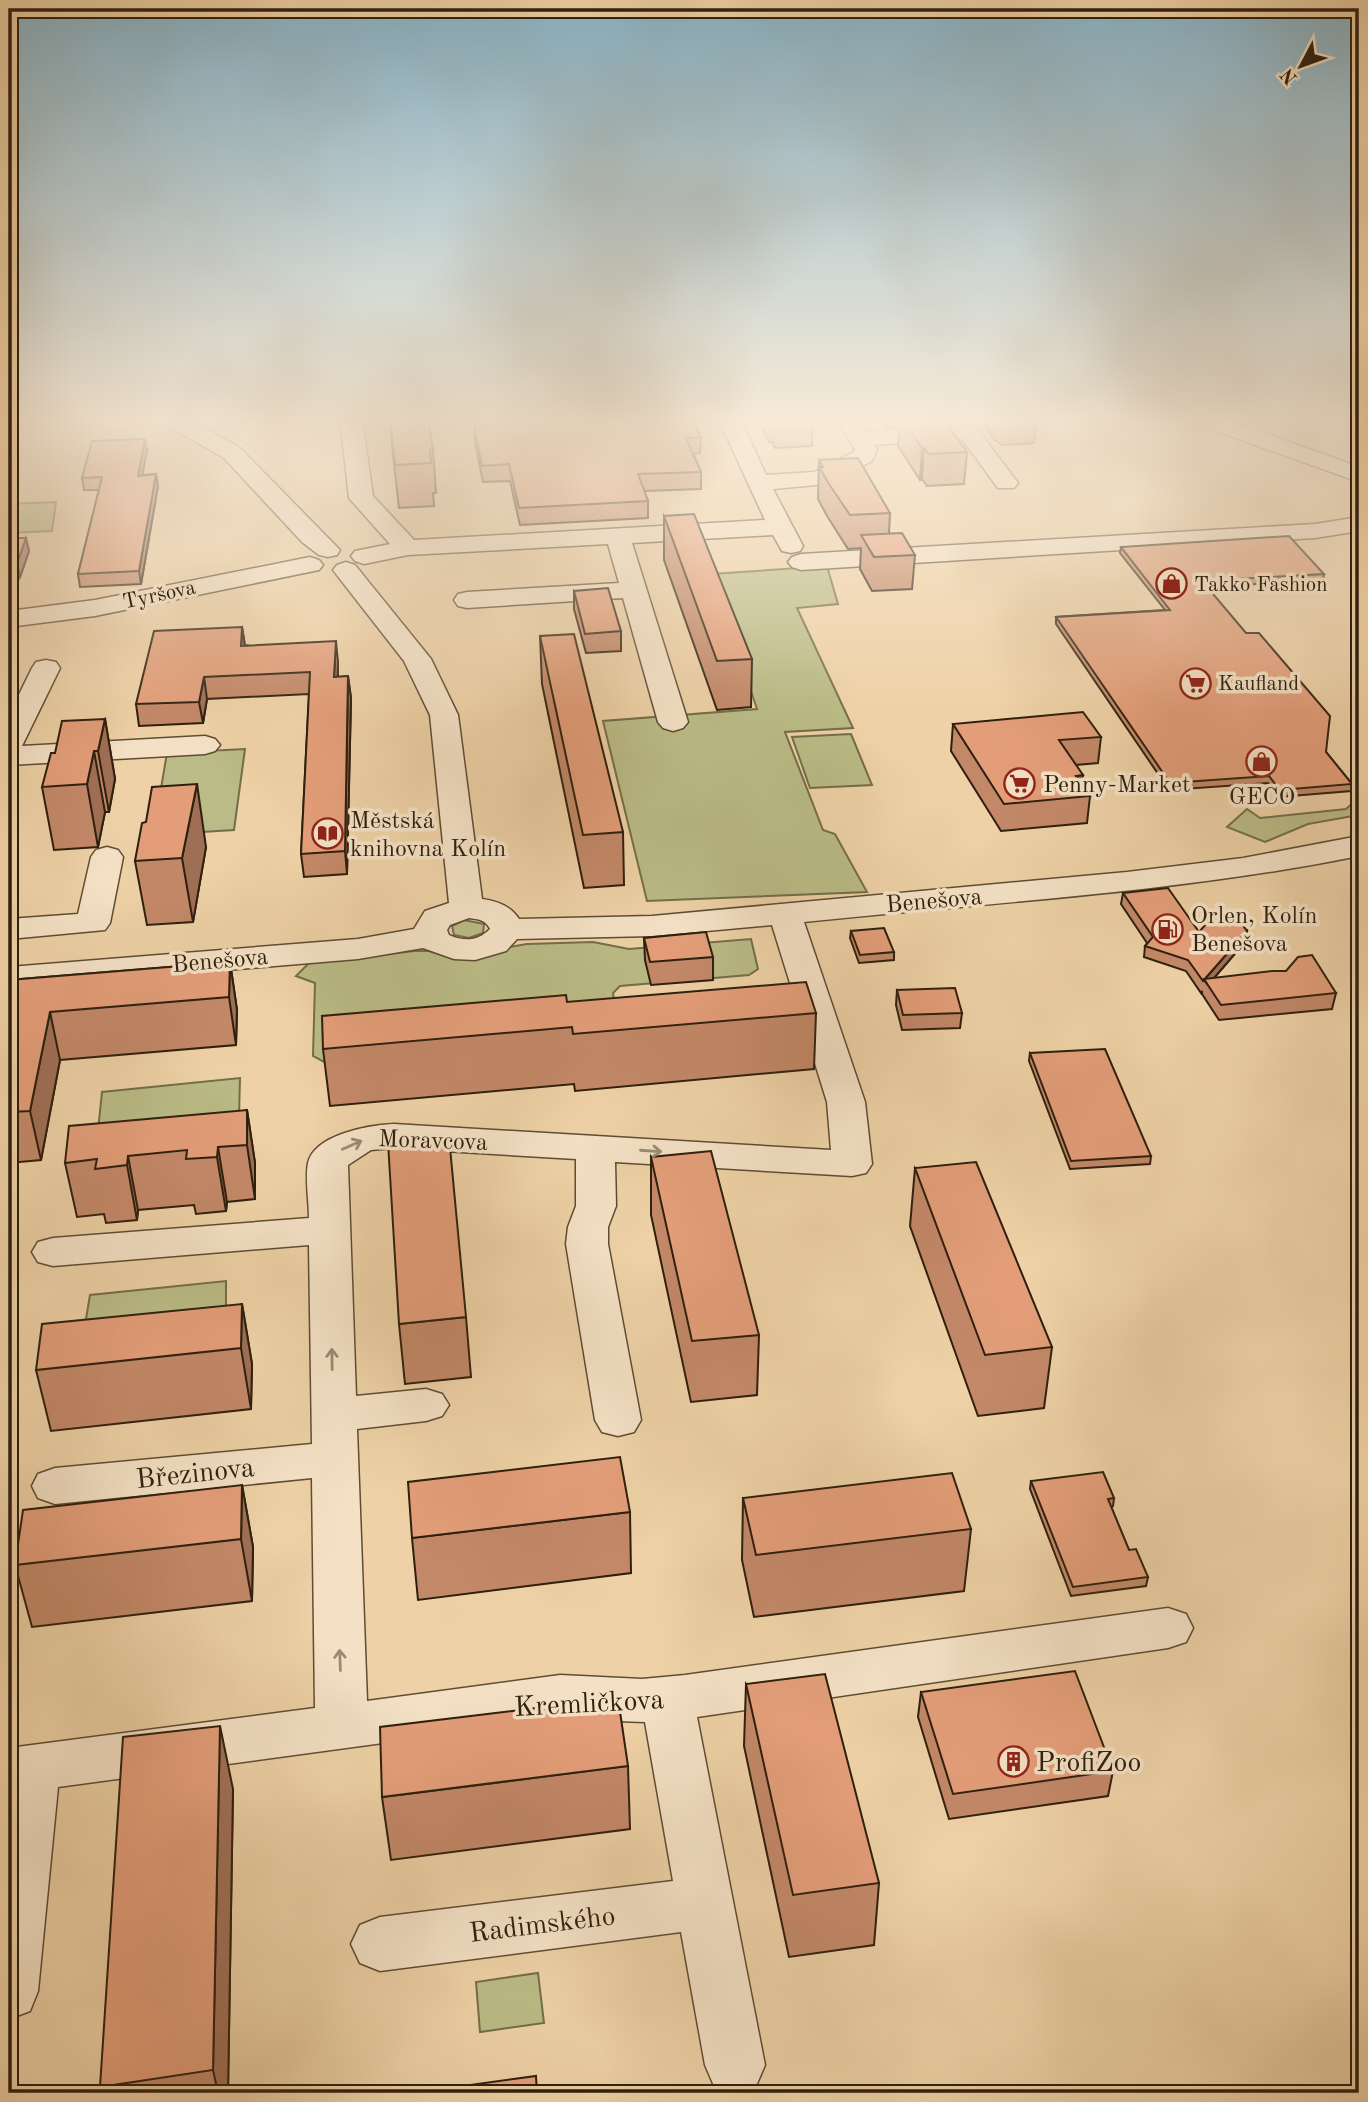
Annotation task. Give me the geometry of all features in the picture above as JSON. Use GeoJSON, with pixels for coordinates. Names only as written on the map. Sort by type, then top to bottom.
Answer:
{"type":"FeatureCollection","features":[{"type":"Feature","properties":{"kind":"street"},"geometry":{"type":"LineString","coordinates":[[291,516],[382,611],[417,659],[444,716],[466,908]]}},
{"type":"Feature","properties":{"kind":"street"},"geometry":{"type":"LineString","coordinates":[[378,516],[408,548]]}},
{"type":"Feature","properties":{"kind":"street"},"geometry":{"type":"LineString","coordinates":[[774,516],[804,569],[1315,531],[1359,524]]}},
{"type":"Feature","properties":{"kind":"street","name":"Tyršova"},"geometry":{"type":"LineString","coordinates":[[9,619],[95,608],[408,548],[779,527]]}},
{"type":"Feature","properties":{"kind":"street"},"geometry":{"type":"LineString","coordinates":[[618,536],[673,722]]}},
{"type":"Feature","properties":{"kind":"street"},"geometry":{"type":"LineString","coordinates":[[467,600],[634,590]]}},
{"type":"Feature","properties":{"kind":"street"},"geometry":{"type":"LineString","coordinates":[[9,744],[46,668]]}},
{"type":"Feature","properties":{"kind":"street"},"geometry":{"type":"LineString","coordinates":[[9,756],[205,745]]}},
{"type":"Feature","properties":{"kind":"street","name":"Benešova"},"geometry":{"type":"LineString","coordinates":[[507,929],[585,930],[1144,880],[1313,856],[1359,846]]}},
{"type":"Feature","properties":{"kind":"street"},"geometry":{"type":"LineString","coordinates":[[9,929],[93,923],[107,857]]}},
{"type":"Feature","properties":{"kind":"street"},"geometry":{"type":"LineString","coordinates":[[466,908],[496,914],[502,918],[507,929],[499,940],[492,944],[472,949],[451,948],[435,941],[431,936],[432,924],[437,918],[466,908]]}},
{"type":"Feature","properties":{"kind":"street","name":"Moravcova"},"geometry":{"type":"LineString","coordinates":[[342,1728],[328,1162],[351,1143],[371,1137],[394,1136],[852,1164],[846,1102],[785,914]]}},
{"type":"Feature","properties":{"kind":"street","name":"Benešova"},"geometry":{"type":"LineString","coordinates":[[9,978],[358,949],[431,936]]}},
{"type":"Feature","properties":{"kind":"street"},"geometry":{"type":"LineString","coordinates":[[595,1148],[596,1206],[588,1227],[587,1244],[618,1420]]}},
{"type":"Feature","properties":{"kind":"street"},"geometry":{"type":"LineString","coordinates":[[53,1252],[330,1230]]}},
{"type":"Feature","properties":{"kind":"street","name":"Březinova"},"geometry":{"type":"LineString","coordinates":[[55,1486],[334,1437],[426,1405]]}},
{"type":"Feature","properties":{"kind":"street","name":"Kremličkova"},"geometry":{"type":"LineString","coordinates":[[21,1770],[561,1697],[642,1701],[667,1699],[1168,1628]]}},
{"type":"Feature","properties":{"kind":"street"},"geometry":{"type":"LineString","coordinates":[[667,1699],[734,2065]]}},
{"type":"Feature","properties":{"kind":"street"},"geometry":{"type":"LineString","coordinates":[[9,1990],[21,1770]]}},
{"type":"Feature","properties":{"kind":"street","name":"Radimského"},"geometry":{"type":"LineString","coordinates":[[380,1944],[703,1903]]}},
{"type":"Feature","properties":{"kind":"green space"},"geometry":{"type":"Polygon","coordinates":[[[9,516],[54,516],[52,531],[9,533],[9,516]]]}},
{"type":"Feature","properties":{"kind":"green space"},"geometry":{"type":"Polygon","coordinates":[[[827,566],[838,604],[797,608],[853,728],[785,732],[823,830],[835,834],[867,892],[647,901],[603,721],[757,709],[712,574],[827,566]]]}},
{"type":"Feature","properties":{"kind":"green space"},"geometry":{"type":"Polygon","coordinates":[[[851,734],[872,785],[810,788],[792,737],[851,734]]]}},
{"type":"Feature","properties":{"kind":"green space"},"geometry":{"type":"Polygon","coordinates":[[[245,749],[234,830],[153,835],[167,753],[245,749]]]}},
{"type":"Feature","properties":{"kind":"green space"},"geometry":{"type":"Polygon","coordinates":[[[1359,801],[1359,815],[1308,824],[1265,842],[1227,827],[1247,809],[1260,818],[1346,809],[1359,801]]]}},
{"type":"Feature","properties":{"kind":"green space"},"geometry":{"type":"Polygon","coordinates":[[[464,920],[484,924],[483,933],[469,938],[454,935],[452,926],[464,920]]]}},
{"type":"Feature","properties":{"kind":"green space"},"geometry":{"type":"Polygon","coordinates":[[[751,939],[758,969],[749,975],[620,986],[613,993],[619,1030],[326,1063],[313,1056],[315,983],[296,976],[309,963],[414,951],[429,951],[449,957],[527,944],[593,942],[629,949],[751,939]]]}},
{"type":"Feature","properties":{"kind":"green space"},"geometry":{"type":"Polygon","coordinates":[[[240,1078],[239,1116],[98,1131],[102,1092],[240,1078]]]}},
{"type":"Feature","properties":{"kind":"green space"},"geometry":{"type":"Polygon","coordinates":[[[226,1281],[226,1311],[85,1325],[90,1295],[226,1281]]]}},
{"type":"Feature","properties":{"kind":"green space"},"geometry":{"type":"Polygon","coordinates":[[[538,1973],[544,2023],[480,2032],[476,1982],[538,1973]]]}},
{"type":"Feature","properties":{"kind":"building"},"geometry":{"type":"Polygon","coordinates":[[[92,516],[149,516],[139,571],[78,574],[92,516]]]}},
{"type":"Feature","properties":{"kind":"building"},"geometry":{"type":"Polygon","coordinates":[[[664,516],[695,516],[752,659],[717,661],[664,516]]]}},
{"type":"Feature","properties":{"kind":"building"},"geometry":{"type":"Polygon","coordinates":[[[902,533],[915,555],[874,557],[861,535],[902,533]]]}},
{"type":"Feature","properties":{"kind":"building","name":"Kaufland"},"geometry":{"type":"Polygon","coordinates":[[[1289,536],[1324,574],[1202,581],[1246,633],[1259,633],[1330,716],[1326,752],[1352,784],[1280,790],[1269,776],[1170,783],[1056,617],[1170,610],[1121,547],[1289,536]]]}},
{"type":"Feature","properties":{"kind":"building"},"geometry":{"type":"Polygon","coordinates":[[[9,538],[26,538],[17,563],[9,564],[9,538]]]}},
{"type":"Feature","properties":{"kind":"building"},"geometry":{"type":"Polygon","coordinates":[[[608,588],[621,631],[585,634],[574,591],[608,588]]]}},
{"type":"Feature","properties":{"kind":"building"},"geometry":{"type":"Polygon","coordinates":[[[242,627],[241,646],[336,641],[334,677],[348,676],[345,851],[301,854],[310,672],[204,677],[199,702],[136,704],[154,631],[242,627]]]}},
{"type":"Feature","properties":{"kind":"building"},"geometry":{"type":"Polygon","coordinates":[[[574,634],[623,832],[583,835],[540,636],[574,634]]]}},
{"type":"Feature","properties":{"kind":"building"},"geometry":{"type":"Polygon","coordinates":[[[1083,712],[1101,737],[1059,740],[1083,775],[1076,776],[1090,796],[1004,804],[953,724],[1083,712]]]}},
{"type":"Feature","properties":{"kind":"building"},"geometry":{"type":"Polygon","coordinates":[[[105,719],[87,784],[42,787],[51,753],[55,753],[62,721],[105,719]]]}},
{"type":"Feature","properties":{"kind":"building"},"geometry":{"type":"Polygon","coordinates":[[[197,784],[182,858],[135,861],[152,787],[197,784]]]}},
{"type":"Feature","properties":{"kind":"building"},"geometry":{"type":"Polygon","coordinates":[[[1168,888],[1199,932],[1216,913],[1234,914],[1247,931],[1203,981],[1188,960],[1145,946],[1153,937],[1123,893],[1168,888]]]}},
{"type":"Feature","properties":{"kind":"building"},"geometry":{"type":"Polygon","coordinates":[[[884,928],[894,952],[860,955],[851,931],[884,928]]]}},
{"type":"Feature","properties":{"kind":"building"},"geometry":{"type":"Polygon","coordinates":[[[706,932],[713,957],[650,962],[644,938],[706,932]]]}},
{"type":"Feature","properties":{"kind":"building"},"geometry":{"type":"Polygon","coordinates":[[[1312,955],[1336,993],[1221,1005],[1204,979],[1286,971],[1298,957],[1312,955]]]}},
{"type":"Feature","properties":{"kind":"building"},"geometry":{"type":"Polygon","coordinates":[[[230,962],[229,997],[50,1012],[30,1111],[9,1112],[9,980],[230,962]]]}},
{"type":"Feature","properties":{"kind":"building"},"geometry":{"type":"Polygon","coordinates":[[[806,982],[816,1013],[573,1034],[572,1027],[323,1049],[322,1016],[566,995],[567,1002],[806,982]]]}},
{"type":"Feature","properties":{"kind":"building"},"geometry":{"type":"Polygon","coordinates":[[[955,988],[962,1013],[903,1015],[897,990],[955,988]]]}},
{"type":"Feature","properties":{"kind":"building"},"geometry":{"type":"Polygon","coordinates":[[[1105,1049],[1151,1156],[1071,1161],[1030,1053],[1105,1049]]]}},
{"type":"Feature","properties":{"kind":"building"},"geometry":{"type":"Polygon","coordinates":[[[247,1110],[247,1145],[218,1147],[217,1157],[186,1159],[187,1150],[128,1156],[127,1165],[95,1169],[97,1159],[65,1163],[69,1126],[247,1110]]]}},
{"type":"Feature","properties":{"kind":"building"},"geometry":{"type":"Polygon","coordinates":[[[449,1137],[466,1317],[399,1324],[388,1142],[449,1137]]]}},
{"type":"Feature","properties":{"kind":"building"},"geometry":{"type":"Polygon","coordinates":[[[711,1151],[759,1335],[692,1341],[651,1157],[711,1151]]]}},
{"type":"Feature","properties":{"kind":"building"},"geometry":{"type":"Polygon","coordinates":[[[976,1162],[1052,1347],[985,1355],[915,1168],[976,1162]]]}},
{"type":"Feature","properties":{"kind":"building"},"geometry":{"type":"Polygon","coordinates":[[[242,1304],[241,1348],[36,1370],[42,1324],[242,1304]]]}},
{"type":"Feature","properties":{"kind":"building"},"geometry":{"type":"Polygon","coordinates":[[[620,1457],[630,1512],[412,1538],[408,1482],[620,1457]]]}},
{"type":"Feature","properties":{"kind":"building"},"geometry":{"type":"Polygon","coordinates":[[[1103,1472],[1114,1498],[1108,1499],[1129,1550],[1136,1549],[1148,1577],[1073,1587],[1031,1481],[1103,1472]]]}},
{"type":"Feature","properties":{"kind":"building"},"geometry":{"type":"Polygon","coordinates":[[[952,1473],[971,1529],[756,1555],[743,1498],[952,1473]]]}},
{"type":"Feature","properties":{"kind":"building"},"geometry":{"type":"Polygon","coordinates":[[[242,1485],[241,1539],[15,1565],[23,1510],[242,1485]]]}},
{"type":"Feature","properties":{"kind":"building","name":"ProfiZoo"},"geometry":{"type":"Polygon","coordinates":[[[1075,1671],[1113,1771],[953,1794],[921,1692],[1075,1671]]]}},
{"type":"Feature","properties":{"kind":"building"},"geometry":{"type":"Polygon","coordinates":[[[825,1674],[879,1883],[793,1895],[746,1684],[825,1674]]]}},
{"type":"Feature","properties":{"kind":"building"},"geometry":{"type":"Polygon","coordinates":[[[618,1698],[628,1766],[382,1797],[380,1727],[618,1698]]]}},
{"type":"Feature","properties":{"kind":"building"},"geometry":{"type":"Polygon","coordinates":[[[220,1726],[213,2070],[100,2087],[123,1737],[220,1726]]]}},
{"type":"Feature","properties":{"kind":"building"},"geometry":{"type":"Polygon","coordinates":[[[536,2076],[537,2093],[426,2093],[426,2091],[536,2076]]]}},
{"type":"Feature","properties":{"kind":"place","name":"Takko Fashion"},"geometry":{"type":"Point","coordinates":[1171,584]}},
{"type":"Feature","properties":{"kind":"place","name":"Kaufland"},"geometry":{"type":"Point","coordinates":[1195,683]}},
{"type":"Feature","properties":{"kind":"place","name":"GECO"},"geometry":{"type":"Point","coordinates":[1262,762]}},
{"type":"Feature","properties":{"kind":"place","name":"Penny-Market"},"geometry":{"type":"Point","coordinates":[1020,784]}},
{"type":"Feature","properties":{"kind":"place","name":"Městská knihovna Kolín"},"geometry":{"type":"Point","coordinates":[327,834]}},
{"type":"Feature","properties":{"kind":"place","name":"Orlen, Kolín Benešova"},"geometry":{"type":"Point","coordinates":[1168,929]}},
{"type":"Feature","properties":{"kind":"place","name":"ProfiZoo"},"geometry":{"type":"Point","coordinates":[1013,1761]}}]}
